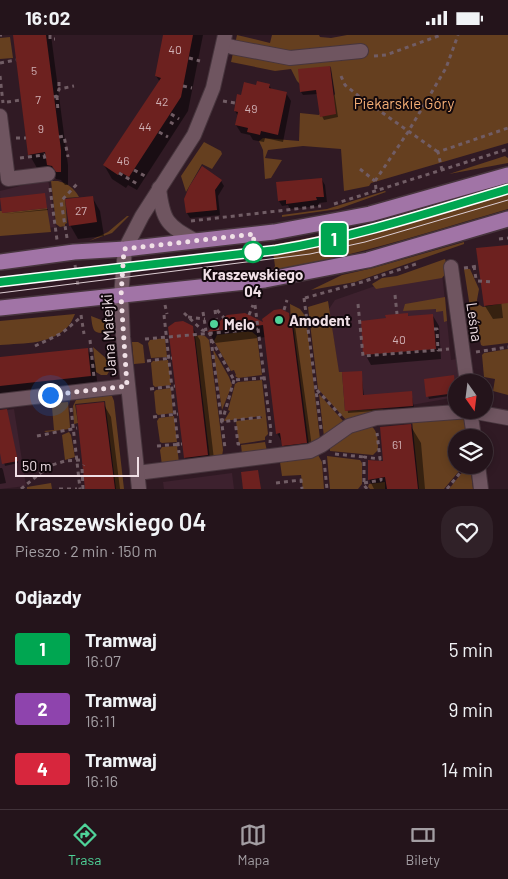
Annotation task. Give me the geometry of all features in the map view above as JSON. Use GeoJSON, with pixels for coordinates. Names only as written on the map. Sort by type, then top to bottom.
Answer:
{"type":"FeatureCollection","features":[{"type":"Feature","properties":{"kind":"main road"},"geometry":{"type":"LineString","coordinates":[[0,262],[74,252],[124,249],[274,232],[370,214],[508,175]]}},
{"type":"Feature","properties":{"kind":"main road"},"geometry":{"type":"LineString","coordinates":[[0,308],[265,280],[320,271],[368,260],[508,219]]}},
{"type":"Feature","properties":{"kind":"street"},"geometry":{"type":"LineString","coordinates":[[224,40],[232,47],[290,58],[365,54]]}},
{"type":"Feature","properties":{"kind":"street","name":"Jana Matejki"},"geometry":{"type":"LineString","coordinates":[[139,489],[127,386],[121,296],[124,249],[159,189],[194,135],[213,88],[224,40]]}},
{"type":"Feature","properties":{"kind":"street"},"geometry":{"type":"LineString","coordinates":[[2,110],[8,179],[48,174]]}},
{"type":"Feature","properties":{"kind":"street"},"geometry":{"type":"LineString","coordinates":[[159,189],[164,215],[175,229],[196,241]]}},
{"type":"Feature","properties":{"kind":"street","name":"Leśna"},"geometry":{"type":"LineString","coordinates":[[451,267],[458,351],[464,374]]}},
{"type":"Feature","properties":{"kind":"street"},"geometry":{"type":"LineString","coordinates":[[0,401],[127,386]]}},
{"type":"Feature","properties":{"kind":"street"},"geometry":{"type":"LineString","coordinates":[[137,473],[310,451],[316,449],[349,426],[376,418],[448,412]]}},
{"type":"Feature","properties":{"kind":"street"},"geometry":{"type":"LineString","coordinates":[[493,415],[508,419]]}},
{"type":"Feature","properties":{"kind":"street"},"geometry":{"type":"LineString","coordinates":[[479,474],[481,489]]}},
{"type":"Feature","properties":{"kind":"path"},"geometry":{"type":"LineString","coordinates":[[50,35],[50,39],[56,39]]}},
{"type":"Feature","properties":{"kind":"path"},"geometry":{"type":"LineString","coordinates":[[365,54],[386,55],[440,35]]}},
{"type":"Feature","properties":{"kind":"path"},"geometry":{"type":"LineString","coordinates":[[376,189],[375,181],[408,132],[446,68],[458,35]]}},
{"type":"Feature","properties":{"kind":"path"},"geometry":{"type":"LineString","coordinates":[[189,59],[200,61]]}},
{"type":"Feature","properties":{"kind":"path"},"geometry":{"type":"LineString","coordinates":[[0,63],[16,60]]}},
{"type":"Feature","properties":{"kind":"path"},"geometry":{"type":"LineString","coordinates":[[0,76],[2,110],[21,101]]}},
{"type":"Feature","properties":{"kind":"path"},"geometry":{"type":"LineString","coordinates":[[341,76],[345,85],[438,152],[442,170]]}},
{"type":"Feature","properties":{"kind":"path"},"geometry":{"type":"LineString","coordinates":[[58,113],[56,96],[59,82]]}},
{"type":"Feature","properties":{"kind":"path"},"geometry":{"type":"LineString","coordinates":[[59,89],[74,86]]}},
{"type":"Feature","properties":{"kind":"path"},"geometry":{"type":"LineString","coordinates":[[183,86],[192,88]]}},
{"type":"Feature","properties":{"kind":"path"},"geometry":{"type":"LineString","coordinates":[[218,99],[236,103]]}},
{"type":"Feature","properties":{"kind":"path"},"geometry":{"type":"LineString","coordinates":[[170,114],[179,119]]}},
{"type":"Feature","properties":{"kind":"path"},"geometry":{"type":"LineString","coordinates":[[170,122],[175,125]]}},
{"type":"Feature","properties":{"kind":"path"},"geometry":{"type":"LineString","coordinates":[[438,152],[508,128]]}},
{"type":"Feature","properties":{"kind":"path"},"geometry":{"type":"LineString","coordinates":[[158,132],[168,137]]}},
{"type":"Feature","properties":{"kind":"path"},"geometry":{"type":"LineString","coordinates":[[59,137],[64,136],[68,157]]}},
{"type":"Feature","properties":{"kind":"path"},"geometry":{"type":"LineString","coordinates":[[332,205],[376,189],[508,149]]}},
{"type":"Feature","properties":{"kind":"path"},"geometry":{"type":"LineString","coordinates":[[18,158],[44,155],[57,240]]}},
{"type":"Feature","properties":{"kind":"path"},"geometry":{"type":"LineString","coordinates":[[360,169],[375,181]]}},
{"type":"Feature","properties":{"kind":"path"},"geometry":{"type":"LineString","coordinates":[[134,170],[144,175]]}},
{"type":"Feature","properties":{"kind":"path"},"geometry":{"type":"LineString","coordinates":[[119,173],[139,185]]}},
{"type":"Feature","properties":{"kind":"path"},"geometry":{"type":"LineString","coordinates":[[67,238],[61,201],[79,182]]}},
{"type":"Feature","properties":{"kind":"path"},"geometry":{"type":"LineString","coordinates":[[186,222],[323,205]]}},
{"type":"Feature","properties":{"kind":"path"},"geometry":{"type":"LineString","coordinates":[[490,241],[508,238]]}},
{"type":"Feature","properties":{"kind":"path"},"geometry":{"type":"LineString","coordinates":[[322,439],[304,298],[362,282],[428,260]]}},
{"type":"Feature","properties":{"kind":"path"},"geometry":{"type":"LineString","coordinates":[[75,266],[78,288]]}},
{"type":"Feature","properties":{"kind":"path"},"geometry":{"type":"LineString","coordinates":[[468,267],[476,266],[476,279],[478,281],[492,282]]}},
{"type":"Feature","properties":{"kind":"path"},"geometry":{"type":"LineString","coordinates":[[395,295],[397,314]]}},
{"type":"Feature","properties":{"kind":"path"},"geometry":{"type":"LineString","coordinates":[[284,310],[288,301]]}},
{"type":"Feature","properties":{"kind":"path"},"geometry":{"type":"LineString","coordinates":[[358,304],[363,356],[508,347]]}},
{"type":"Feature","properties":{"kind":"path"},"geometry":{"type":"LineString","coordinates":[[165,305],[166,337],[177,414],[181,463]]}},
{"type":"Feature","properties":{"kind":"path"},"geometry":{"type":"LineString","coordinates":[[249,315],[254,305],[267,403],[273,431],[270,440],[271,445]]}},
{"type":"Feature","properties":{"kind":"path"},"geometry":{"type":"LineString","coordinates":[[218,333],[216,310],[224,318]]}},
{"type":"Feature","properties":{"kind":"path"},"geometry":{"type":"LineString","coordinates":[[203,312],[206,331]]}},
{"type":"Feature","properties":{"kind":"path"},"geometry":{"type":"LineString","coordinates":[[184,313],[202,330],[210,334],[226,456]]}},
{"type":"Feature","properties":{"kind":"path"},"geometry":{"type":"LineString","coordinates":[[35,346],[62,333],[81,315],[84,334]]}},
{"type":"Feature","properties":{"kind":"path"},"geometry":{"type":"LineString","coordinates":[[188,317],[205,319]]}},
{"type":"Feature","properties":{"kind":"path"},"geometry":{"type":"LineString","coordinates":[[145,339],[258,329]]}},
{"type":"Feature","properties":{"kind":"path"},"geometry":{"type":"LineString","coordinates":[[434,329],[437,329],[438,350]]}},
{"type":"Feature","properties":{"kind":"path"},"geometry":{"type":"LineString","coordinates":[[211,339],[234,380],[222,422]]}},
{"type":"Feature","properties":{"kind":"path"},"geometry":{"type":"LineString","coordinates":[[90,340],[94,381]]}},
{"type":"Feature","properties":{"kind":"path"},"geometry":{"type":"LineString","coordinates":[[260,347],[265,346]]}},
{"type":"Feature","properties":{"kind":"path"},"geometry":{"type":"LineString","coordinates":[[147,361],[170,359]]}},
{"type":"Feature","properties":{"kind":"path"},"geometry":{"type":"LineString","coordinates":[[234,380],[269,375]]}},
{"type":"Feature","properties":{"kind":"path"},"geometry":{"type":"LineString","coordinates":[[150,389],[173,386]]}},
{"type":"Feature","properties":{"kind":"path"},"geometry":{"type":"LineString","coordinates":[[316,389],[349,426]]}},
{"type":"Feature","properties":{"kind":"path"},"geometry":{"type":"LineString","coordinates":[[267,403],[272,402]]}},
{"type":"Feature","properties":{"kind":"path"},"geometry":{"type":"LineString","coordinates":[[71,405],[79,460],[80,489]]}},
{"type":"Feature","properties":{"kind":"path"},"geometry":{"type":"LineString","coordinates":[[153,417],[177,414]]}},
{"type":"Feature","properties":{"kind":"path"},"geometry":{"type":"LineString","coordinates":[[222,422],[262,417]]}},
{"type":"Feature","properties":{"kind":"path"},"geometry":{"type":"LineString","coordinates":[[331,454],[380,460],[376,418]]}},
{"type":"Feature","properties":{"kind":"path"},"geometry":{"type":"LineString","coordinates":[[235,421],[238,444],[246,443]]}},
{"type":"Feature","properties":{"kind":"path"},"geometry":{"type":"LineString","coordinates":[[37,436],[75,429]]}},
{"type":"Feature","properties":{"kind":"path"},"geometry":{"type":"LineString","coordinates":[[262,441],[270,440]]}},
{"type":"Feature","properties":{"kind":"path"},"geometry":{"type":"LineString","coordinates":[[157,446],[180,444]]}},
{"type":"Feature","properties":{"kind":"path"},"geometry":{"type":"LineString","coordinates":[[323,453],[327,489]]}},
{"type":"Feature","properties":{"kind":"path"},"geometry":{"type":"LineString","coordinates":[[364,457],[364,483],[366,489]]}},
{"type":"Feature","properties":{"kind":"path"},"geometry":{"type":"LineString","coordinates":[[21,489],[49,466],[65,461],[79,460]]}},
{"type":"Feature","properties":{"kind":"path"},"geometry":{"type":"LineString","coordinates":[[80,489],[84,465]]}},
{"type":"Feature","properties":{"kind":"path"},"geometry":{"type":"LineString","coordinates":[[447,489],[459,474]]}},
{"type":"Feature","properties":{"kind":"path"},"geometry":{"type":"LineString","coordinates":[[364,483],[381,480],[381,478]]}},
{"type":"Feature","properties":{"kind":"path"},"geometry":{"type":"LineString","coordinates":[[276,483],[301,480],[302,489]]}},
{"type":"Feature","properties":{"kind":"path"},"geometry":{"type":"LineString","coordinates":[[30,481],[31,489]]}},
{"type":"Feature","properties":{"kind":"path"},"geometry":{"type":"LineString","coordinates":[[59,489],[80,489]]}},
{"type":"Feature","properties":{"kind":"shaded area"},"geometry":{"type":"Polygon","coordinates":[[[48,179],[56,227],[1,234],[0,191],[48,179]]]}},
{"type":"Feature","properties":{"kind":"shaded area"},"geometry":{"type":"Polygon","coordinates":[[[441,263],[451,360],[457,359],[458,374],[448,374],[448,398],[345,417],[329,309],[335,300],[441,263]]]}},
{"type":"Feature","properties":{"kind":"shaded area"},"geometry":{"type":"Polygon","coordinates":[[[14,409],[26,486],[0,489],[0,411],[14,409]]]}},
{"type":"Feature","properties":{"kind":"shaded area"},"geometry":{"type":"Polygon","coordinates":[[[232,473],[234,489],[164,489],[163,482],[232,473]]]}},
{"type":"Feature","properties":{"kind":"green space","name":"Piekarskie Góry"},"geometry":{"type":"Polygon","coordinates":[[[237,35],[270,43],[272,35],[319,35],[320,37],[331,38],[347,35],[508,35],[508,143],[371,183],[369,186],[344,191],[341,149],[303,146],[268,150],[265,158],[282,160],[271,178],[265,179],[263,150],[259,141],[263,138],[299,141],[300,113],[319,115],[335,94],[331,68],[330,66],[300,84],[291,69],[275,71],[231,62],[237,35]]]}},
{"type":"Feature","properties":{"kind":"green space"},"geometry":{"type":"Polygon","coordinates":[[[10,37],[13,58],[0,59],[0,38],[10,37]]]}},
{"type":"Feature","properties":{"kind":"green space"},"geometry":{"type":"Polygon","coordinates":[[[204,142],[221,151],[222,154],[212,169],[202,164],[186,192],[181,176],[204,142]]]}},
{"type":"Feature","properties":{"kind":"green space"},"geometry":{"type":"Polygon","coordinates":[[[505,156],[508,158],[508,163],[449,174],[505,156]]]}},
{"type":"Feature","properties":{"kind":"green space"},"geometry":{"type":"Polygon","coordinates":[[[51,181],[58,181],[70,186],[79,197],[65,198],[67,223],[65,226],[60,227],[56,224],[51,181]]]}},
{"type":"Feature","properties":{"kind":"green space"},"geometry":{"type":"Polygon","coordinates":[[[508,184],[508,209],[362,251],[273,270],[275,266],[272,245],[355,229],[508,184]]]}},
{"type":"Feature","properties":{"kind":"green space"},"geometry":{"type":"Polygon","coordinates":[[[385,191],[338,209],[282,217],[282,215],[327,209],[385,191]]]}},
{"type":"Feature","properties":{"kind":"green space"},"geometry":{"type":"Polygon","coordinates":[[[47,208],[51,232],[0,236],[0,211],[2,213],[47,208]]]}},
{"type":"Feature","properties":{"kind":"green space"},"geometry":{"type":"Polygon","coordinates":[[[129,216],[112,233],[89,241],[108,232],[129,216]]]}},
{"type":"Feature","properties":{"kind":"green space"},"geometry":{"type":"Polygon","coordinates":[[[464,242],[464,244],[355,282],[311,290],[342,275],[464,242]]]}},
{"type":"Feature","properties":{"kind":"green space"},"geometry":{"type":"Polygon","coordinates":[[[445,259],[447,270],[442,278],[376,289],[372,284],[382,278],[397,276],[445,259]]]}},
{"type":"Feature","properties":{"kind":"green space"},"geometry":{"type":"Polygon","coordinates":[[[464,269],[470,269],[479,289],[478,304],[483,307],[499,304],[508,271],[508,343],[481,345],[475,316],[471,314],[464,269]]]}},
{"type":"Feature","properties":{"kind":"green space"},"geometry":{"type":"Polygon","coordinates":[[[445,297],[447,321],[444,322],[443,311],[436,312],[436,309],[403,311],[405,304],[445,297]]]}},
{"type":"Feature","properties":{"kind":"green space"},"geometry":{"type":"Polygon","coordinates":[[[328,301],[339,372],[342,372],[345,411],[383,409],[382,413],[347,421],[318,389],[308,307],[328,301]]]}},
{"type":"Feature","properties":{"kind":"green space"},"geometry":{"type":"Polygon","coordinates":[[[290,304],[300,309],[306,317],[320,439],[309,446],[293,324],[291,324],[290,304]]]}},
{"type":"Feature","properties":{"kind":"green space"},"geometry":{"type":"Polygon","coordinates":[[[75,314],[70,324],[56,336],[38,342],[0,345],[0,321],[75,314]]]}},
{"type":"Feature","properties":{"kind":"green space"},"geometry":{"type":"Polygon","coordinates":[[[91,316],[104,321],[111,332],[101,333],[95,331],[92,326],[91,316]]]}},
{"type":"Feature","properties":{"kind":"green space"},"geometry":{"type":"Polygon","coordinates":[[[251,331],[257,336],[262,375],[238,378],[235,376],[234,370],[231,371],[214,341],[217,335],[251,331]]]}},
{"type":"Feature","properties":{"kind":"green space"},"geometry":{"type":"Polygon","coordinates":[[[201,335],[209,340],[223,450],[222,457],[210,459],[195,336],[201,335]]]}},
{"type":"Feature","properties":{"kind":"green space"},"geometry":{"type":"Polygon","coordinates":[[[165,338],[167,357],[151,358],[148,343],[150,340],[165,338]]]}},
{"type":"Feature","properties":{"kind":"green space"},"geometry":{"type":"Polygon","coordinates":[[[132,342],[138,342],[143,345],[145,363],[134,364],[132,342]]]}},
{"type":"Feature","properties":{"kind":"green space"},"geometry":{"type":"Polygon","coordinates":[[[93,347],[108,360],[110,370],[107,375],[101,375],[96,372],[93,347]]]}},
{"type":"Feature","properties":{"kind":"green space"},"geometry":{"type":"Polygon","coordinates":[[[213,349],[232,385],[222,410],[213,349]]]}},
{"type":"Feature","properties":{"kind":"green space"},"geometry":{"type":"Polygon","coordinates":[[[508,349],[508,395],[493,391],[495,379],[493,379],[493,374],[484,374],[482,355],[508,349]]]}},
{"type":"Feature","properties":{"kind":"green space"},"geometry":{"type":"Polygon","coordinates":[[[168,360],[171,385],[155,387],[153,385],[151,363],[153,361],[168,360]]]}},
{"type":"Feature","properties":{"kind":"green space"},"geometry":{"type":"Polygon","coordinates":[[[262,380],[268,434],[265,440],[239,444],[236,421],[262,418],[261,416],[224,421],[230,411],[228,410],[235,384],[238,382],[262,380]]]}},
{"type":"Feature","properties":{"kind":"green space"},"geometry":{"type":"Polygon","coordinates":[[[171,388],[173,413],[158,415],[156,413],[154,392],[171,388]]]}},
{"type":"Feature","properties":{"kind":"green space"},"geometry":{"type":"Polygon","coordinates":[[[319,394],[344,422],[324,437],[319,394]]]}},
{"type":"Feature","properties":{"kind":"green space"},"geometry":{"type":"Polygon","coordinates":[[[112,396],[114,401],[124,489],[116,489],[105,401],[75,404],[78,423],[74,424],[73,406],[76,400],[112,396]]]}},
{"type":"Feature","properties":{"kind":"green space"},"geometry":{"type":"Polygon","coordinates":[[[68,402],[69,429],[44,431],[54,430],[52,407],[54,403],[68,402]]]}},
{"type":"Feature","properties":{"kind":"green space"},"geometry":{"type":"Polygon","coordinates":[[[174,416],[177,442],[162,443],[160,442],[157,421],[159,418],[174,416]]]}},
{"type":"Feature","properties":{"kind":"green space"},"geometry":{"type":"Polygon","coordinates":[[[448,417],[448,419],[464,419],[466,429],[448,429],[448,474],[456,474],[444,489],[419,489],[412,420],[448,417]]]}},
{"type":"Feature","properties":{"kind":"green space"},"geometry":{"type":"Polygon","coordinates":[[[371,426],[376,433],[378,443],[378,450],[373,455],[330,451],[330,447],[349,433],[371,426]]]}},
{"type":"Feature","properties":{"kind":"green space"},"geometry":{"type":"Polygon","coordinates":[[[69,432],[75,457],[65,460],[62,435],[69,432]]]}},
{"type":"Feature","properties":{"kind":"green space"},"geometry":{"type":"Polygon","coordinates":[[[265,442],[267,451],[242,454],[241,445],[265,442]]]}},
{"type":"Feature","properties":{"kind":"green space"},"geometry":{"type":"Polygon","coordinates":[[[177,446],[179,463],[162,465],[160,450],[162,447],[177,446]]]}},
{"type":"Feature","properties":{"kind":"green space"},"geometry":{"type":"Polygon","coordinates":[[[318,455],[322,462],[324,489],[303,489],[301,475],[282,476],[280,462],[282,460],[318,455]]]}},
{"type":"Feature","properties":{"kind":"green space"},"geometry":{"type":"Polygon","coordinates":[[[327,456],[360,460],[362,463],[362,484],[358,489],[330,489],[327,456]]]}},
{"type":"Feature","properties":{"kind":"green space"},"geometry":{"type":"Polygon","coordinates":[[[461,474],[471,474],[473,489],[449,489],[461,474]]]}},
{"type":"Feature","properties":{"kind":"green space"},"geometry":{"type":"Polygon","coordinates":[[[385,482],[385,489],[370,489],[368,487],[369,484],[385,482]]]}},
{"type":"Feature","properties":{"kind":"green space"},"geometry":{"type":"Polygon","coordinates":[[[51,483],[52,489],[27,489],[27,487],[51,483]]]}},
{"type":"Feature","properties":{"kind":"building"},"geometry":{"type":"Polygon","coordinates":[[[13,35],[46,35],[61,150],[61,172],[56,172],[52,166],[47,165],[45,152],[28,155],[13,35]]]}},
{"type":"Feature","properties":{"kind":"building"},"geometry":{"type":"Polygon","coordinates":[[[163,35],[193,35],[181,97],[129,177],[120,172],[118,175],[103,165],[161,78],[155,76],[163,35]]]}},
{"type":"Feature","properties":{"kind":"building"},"geometry":{"type":"Polygon","coordinates":[[[330,66],[336,114],[320,117],[316,90],[300,92],[298,69],[330,66]]]}},
{"type":"Feature","properties":{"kind":"building"},"geometry":{"type":"Polygon","coordinates":[[[257,81],[270,84],[269,88],[287,92],[278,135],[261,131],[260,135],[247,132],[248,128],[235,125],[238,112],[234,111],[237,94],[241,95],[244,82],[256,85],[257,81]]]}},
{"type":"Feature","properties":{"kind":"building"},"geometry":{"type":"Polygon","coordinates":[[[202,166],[222,180],[215,190],[217,210],[186,213],[184,199],[202,166]]]}},
{"type":"Feature","properties":{"kind":"building"},"geometry":{"type":"Polygon","coordinates":[[[322,178],[324,197],[316,197],[317,200],[286,204],[286,200],[278,201],[276,182],[322,178]]]}},
{"type":"Feature","properties":{"kind":"building"},"geometry":{"type":"Polygon","coordinates":[[[45,193],[47,208],[2,213],[0,198],[45,193]]]}},
{"type":"Feature","properties":{"kind":"building"},"geometry":{"type":"Polygon","coordinates":[[[93,196],[97,222],[69,226],[65,199],[93,196]]]}},
{"type":"Feature","properties":{"kind":"building"},"geometry":{"type":"Polygon","coordinates":[[[508,245],[508,303],[484,306],[476,248],[508,245]]]}},
{"type":"Feature","properties":{"kind":"building"},"geometry":{"type":"Polygon","coordinates":[[[281,309],[289,313],[292,325],[307,443],[282,446],[280,433],[276,434],[263,325],[207,332],[227,315],[245,313],[263,322],[262,319],[274,310],[281,309]]]}},
{"type":"Feature","properties":{"kind":"building"},"geometry":{"type":"Polygon","coordinates":[[[408,313],[408,316],[433,314],[436,349],[363,355],[361,321],[386,318],[385,315],[408,313]]]}},
{"type":"Feature","properties":{"kind":"building"},"geometry":{"type":"Polygon","coordinates":[[[183,321],[193,326],[208,455],[184,458],[168,327],[175,322],[183,321]]]}},
{"type":"Feature","properties":{"kind":"building"},"geometry":{"type":"Polygon","coordinates":[[[88,348],[91,376],[0,386],[0,357],[88,348]]]}},
{"type":"Feature","properties":{"kind":"building"},"geometry":{"type":"Polygon","coordinates":[[[362,371],[363,395],[412,391],[413,406],[345,411],[342,372],[362,371]]]}},
{"type":"Feature","properties":{"kind":"building"},"geometry":{"type":"Polygon","coordinates":[[[448,376],[448,394],[426,397],[424,379],[448,376]]]}},
{"type":"Feature","properties":{"kind":"building"},"geometry":{"type":"Polygon","coordinates":[[[104,402],[115,489],[85,489],[76,405],[104,402]]]}},
{"type":"Feature","properties":{"kind":"building"},"geometry":{"type":"Polygon","coordinates":[[[7,409],[18,461],[2,464],[0,453],[0,410],[7,409]]]}},
{"type":"Feature","properties":{"kind":"building"},"geometry":{"type":"Polygon","coordinates":[[[411,424],[418,489],[387,489],[385,477],[368,480],[368,460],[383,461],[380,427],[411,424]]]}},
{"type":"Feature","properties":{"kind":"building"},"geometry":{"type":"Polygon","coordinates":[[[258,470],[261,489],[243,489],[241,472],[258,470]]]}},
{"type":"Feature","properties":{"kind":"tram line"},"geometry":{"type":"LineString","coordinates":[[0,282],[306,245],[393,223],[508,189]]}},
{"type":"Feature","properties":{"kind":"tram line","name":"1"},"geometry":{"type":"LineString","coordinates":[[0,282],[276,250],[317,243],[382,227],[508,189]]}},
{"type":"Feature","properties":{"kind":"tram line"},"geometry":{"type":"LineString","coordinates":[[0,293],[310,254],[365,242],[508,200]]}},
{"type":"Feature","properties":{"kind":"place","name":"Kraszewskiego 04"},"geometry":{"type":"Point","coordinates":[253,252]}},
{"type":"Feature","properties":{"kind":"place","name":"Amodent"},"geometry":{"type":"Point","coordinates":[279,320]}},
{"type":"Feature","properties":{"kind":"place","name":"Melo"},"geometry":{"type":"Point","coordinates":[214,324]}},
{"type":"Feature","properties":{"kind":"route"},"geometry":{"type":"LineString","coordinates":[[50,395],[127,386],[121,296],[124,249],[254,234],[253,252]]}}]}
